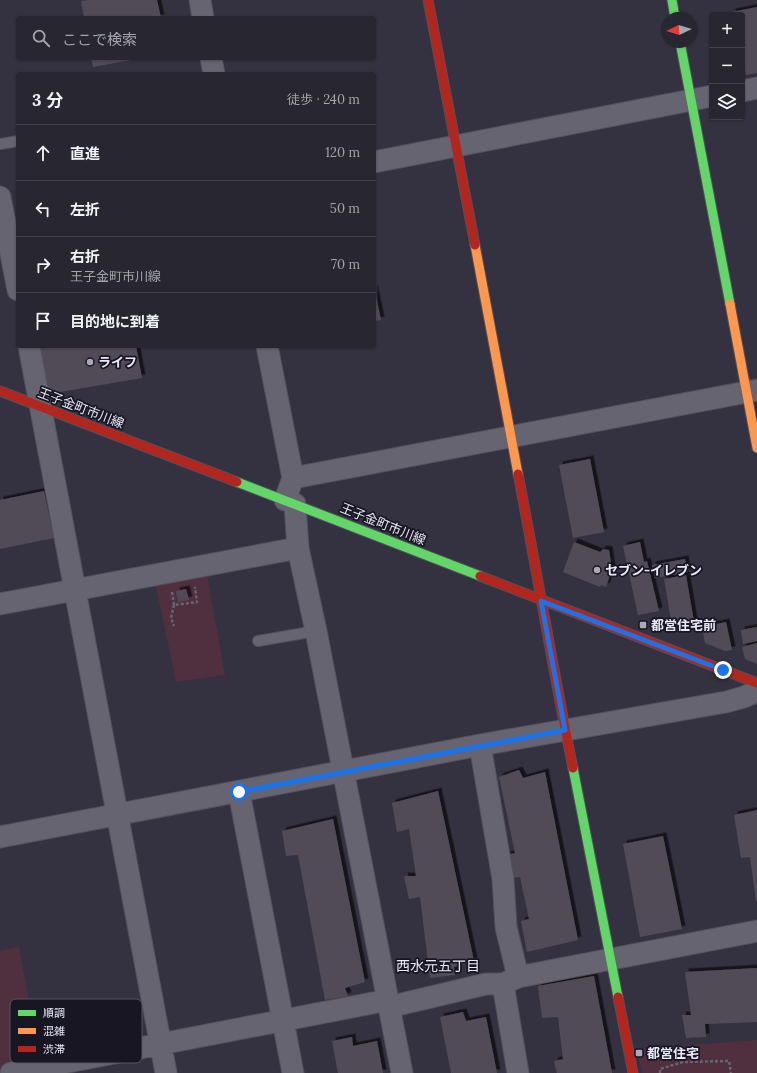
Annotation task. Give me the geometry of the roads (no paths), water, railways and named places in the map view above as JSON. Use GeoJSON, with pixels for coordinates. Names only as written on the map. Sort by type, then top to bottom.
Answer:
{"type":"FeatureCollection","features":[{"type":"Feature","properties":{"kind":"street"},"geometry":{"type":"LineString","coordinates":[[200,0],[203,16]]}},
{"type":"Feature","properties":{"kind":"street"},"geometry":{"type":"LineString","coordinates":[[428,0],[537,571],[541,601],[565,730],[633,1073]]}},
{"type":"Feature","properties":{"kind":"street"},"geometry":{"type":"LineString","coordinates":[[672,0],[674,12]]}},
{"type":"Feature","properties":{"kind":"street"},"geometry":{"type":"LineString","coordinates":[[681,48],[752,391],[757,448]]}},
{"type":"Feature","properties":{"kind":"street"},"geometry":{"type":"LineString","coordinates":[[211,60],[214,72]]}},
{"type":"Feature","properties":{"kind":"street"},"geometry":{"type":"LineString","coordinates":[[745,90],[757,88]]}},
{"type":"Feature","properties":{"kind":"street"},"geometry":{"type":"LineString","coordinates":[[376,162],[709,97]]}},
{"type":"Feature","properties":{"kind":"street"},"geometry":{"type":"LineString","coordinates":[[0,197],[16,278]]}},
{"type":"Feature","properties":{"kind":"street"},"geometry":{"type":"LineString","coordinates":[[29,348],[166,1073]]}},
{"type":"Feature","properties":{"kind":"street"},"geometry":{"type":"LineString","coordinates":[[267,348],[293,478],[290,502],[298,548],[316,631],[402,1073]]}},
{"type":"Feature","properties":{"kind":"street","name":"王子金町市川線"},"geometry":{"type":"LineString","coordinates":[[0,391],[290,502],[541,601],[757,683]]}},
{"type":"Feature","properties":{"kind":"street"},"geometry":{"type":"LineString","coordinates":[[293,478],[752,391]]}},
{"type":"Feature","properties":{"kind":"street"},"geometry":{"type":"LineString","coordinates":[[0,604],[298,548]]}},
{"type":"Feature","properties":{"kind":"street"},"geometry":{"type":"LineString","coordinates":[[0,837],[480,745],[726,702],[744,697],[757,691]]}},
{"type":"Feature","properties":{"kind":"street"},"geometry":{"type":"LineString","coordinates":[[480,745],[503,879],[518,1073]]}},
{"type":"Feature","properties":{"kind":"street"},"geometry":{"type":"LineString","coordinates":[[239,792],[293,1073]]}},
{"type":"Feature","properties":{"kind":"street"},"geometry":{"type":"LineString","coordinates":[[142,1048],[282,1020],[389,1004],[757,931]]}},
{"type":"Feature","properties":{"kind":"street"},"geometry":{"type":"LineString","coordinates":[[11,1073],[63,1063]]}},
{"type":"Feature","properties":{"kind":"lane"},"geometry":{"type":"LineString","coordinates":[[0,144],[16,142]]}},
{"type":"Feature","properties":{"kind":"lane"},"geometry":{"type":"LineString","coordinates":[[258,642],[316,631]]}},
{"type":"Feature","properties":{"kind":"place","name":"ライフ"},"geometry":{"type":"Point","coordinates":[90,362]}},
{"type":"Feature","properties":{"kind":"place","name":"セブン-イレブン"},"geometry":{"type":"Point","coordinates":[597,570]}},
{"type":"Feature","properties":{"kind":"place","name":"都営住宅前"},"geometry":{"type":"Point","coordinates":[643,625]}},
{"type":"Feature","properties":{"kind":"place","name":"都営住宅"},"geometry":{"type":"Point","coordinates":[639,1053]}},
{"type":"Feature","properties":{"kind":"district","name":"西水元五丁目"},"geometry":{"type":"Point","coordinates":[438,966]}}]}
